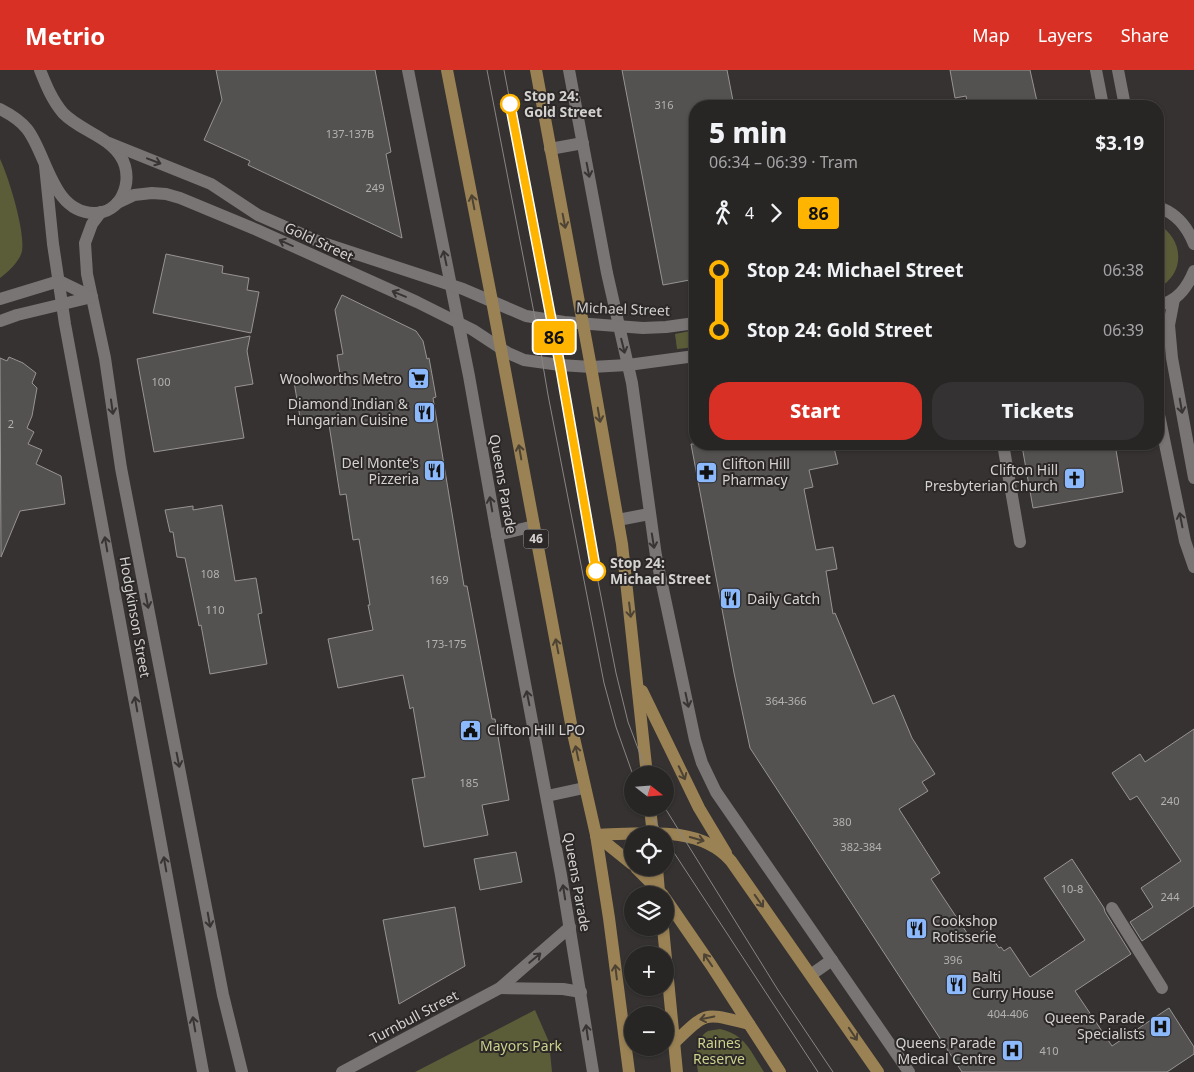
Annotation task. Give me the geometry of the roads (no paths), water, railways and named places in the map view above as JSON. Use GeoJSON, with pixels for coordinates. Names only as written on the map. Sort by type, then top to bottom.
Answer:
{"type":"FeatureCollection","features":[{"type":"Feature","properties":{"kind":"main road","name":"Queens Parade"},"geometry":{"type":"LineString","coordinates":[[447,70],[584,788]]}},
{"type":"Feature","properties":{"kind":"main road"},"geometry":{"type":"LineString","coordinates":[[536,70],[618,520],[646,766]]}},
{"type":"Feature","properties":{"kind":"main road"},"geometry":{"type":"LineString","coordinates":[[638,682],[699,808],[731,861]]}},
{"type":"Feature","properties":{"kind":"main road","name":"46"},"geometry":{"type":"LineString","coordinates":[[584,788],[596,835],[629,1072]]}},
{"type":"Feature","properties":{"kind":"main road","name":"Queens Parade"},"geometry":{"type":"LineString","coordinates":[[596,835],[624,835]]}},
{"type":"Feature","properties":{"kind":"main road","name":"Queens Parade"},"geometry":{"type":"LineString","coordinates":[[596,835],[624,858]]}},
{"type":"Feature","properties":{"kind":"main road","name":"Queens Parade"},"geometry":{"type":"LineString","coordinates":[[674,836],[698,839],[716,848],[731,861],[812,974],[878,1072]]}},
{"type":"Feature","properties":{"kind":"main road"},"geometry":{"type":"LineString","coordinates":[[644,876],[654,886]]}},
{"type":"Feature","properties":{"kind":"main road"},"geometry":{"type":"LineString","coordinates":[[674,911],[780,1072]]}},
{"type":"Feature","properties":{"kind":"main road"},"geometry":{"type":"LineString","coordinates":[[664,936],[671,1006]]}},
{"type":"Feature","properties":{"kind":"main road"},"geometry":{"type":"LineString","coordinates":[[677,1072],[674,1042],[697,1020],[705,1016],[718,1016],[749,1024]]}},
{"type":"Feature","properties":{"kind":"street","name":"Queens Parade"},"geometry":{"type":"LineString","coordinates":[[408,70],[459,323],[547,796],[593,1072]]}},
{"type":"Feature","properties":{"kind":"street"},"geometry":{"type":"LineString","coordinates":[[569,70],[618,325],[628,365],[656,556],[695,740],[702,763],[716,792],[909,1072]]}},
{"type":"Feature","properties":{"kind":"street"},"geometry":{"type":"LineString","coordinates":[[1096,70],[1102,100]]}},
{"type":"Feature","properties":{"kind":"street"},"geometry":{"type":"LineString","coordinates":[[1118,70],[1124,100]]}},
{"type":"Feature","properties":{"kind":"street","name":"Gold Street"},"geometry":{"type":"LineString","coordinates":[[43,74],[53,100],[67,117],[109,143],[215,186],[258,215],[320,242],[451,285],[492,301]]}},
{"type":"Feature","properties":{"kind":"street"},"geometry":{"type":"LineString","coordinates":[[0,108],[15,117],[28,129],[56,188],[70,204],[88,212],[101,212]]}},
{"type":"Feature","properties":{"kind":"street"},"geometry":{"type":"LineString","coordinates":[[109,143],[120,154],[126,173],[125,190],[117,203]]}},
{"type":"Feature","properties":{"kind":"street"},"geometry":{"type":"LineString","coordinates":[[550,148],[583,143]]}},
{"type":"Feature","properties":{"kind":"street","name":"Hodgkinson Street"},"geometry":{"type":"LineString","coordinates":[[45,166],[62,304],[202,1072]]}},
{"type":"Feature","properties":{"kind":"street","name":"Gold Street"},"geometry":{"type":"LineString","coordinates":[[101,212],[110,209],[129,197],[160,193],[171,195],[262,232],[417,302],[459,323],[501,349]]}},
{"type":"Feature","properties":{"kind":"street"},"geometry":{"type":"LineString","coordinates":[[1164,210],[1188,222],[1194,244]]}},
{"type":"Feature","properties":{"kind":"street","name":"Hodgkinson Street"},"geometry":{"type":"LineString","coordinates":[[101,212],[92,224],[85,243],[86,261],[105,358],[121,468],[222,995],[242,1072]]}},
{"type":"Feature","properties":{"kind":"street"},"geometry":{"type":"LineString","coordinates":[[1164,304],[1174,299],[1188,285],[1194,272]]}},
{"type":"Feature","properties":{"kind":"street"},"geometry":{"type":"LineString","coordinates":[[0,299],[59,281],[92,297]]}},
{"type":"Feature","properties":{"kind":"street"},"geometry":{"type":"LineString","coordinates":[[0,322],[17,315],[92,297]]}},
{"type":"Feature","properties":{"kind":"street"},"geometry":{"type":"LineString","coordinates":[[1174,299],[1169,325],[1172,358],[1194,478]]}},
{"type":"Feature","properties":{"kind":"street","name":"Michael Street"},"geometry":{"type":"LineString","coordinates":[[492,301],[535,318],[583,324],[660,328],[689,323]]}},
{"type":"Feature","properties":{"kind":"street"},"geometry":{"type":"LineString","coordinates":[[501,349],[516,357],[534,362],[591,367],[628,365],[689,357]]}},
{"type":"Feature","properties":{"kind":"street"},"geometry":{"type":"LineString","coordinates":[[1164,439],[1185,541],[1194,566]]}},
{"type":"Feature","properties":{"kind":"street"},"geometry":{"type":"LineString","coordinates":[[1004,450],[1020,542]]}},
{"type":"Feature","properties":{"kind":"street"},"geometry":{"type":"LineString","coordinates":[[618,520],[649,514]]}},
{"type":"Feature","properties":{"kind":"street"},"geometry":{"type":"LineString","coordinates":[[497,535],[534,526]]}},
{"type":"Feature","properties":{"kind":"street"},"geometry":{"type":"LineString","coordinates":[[547,796],[584,788]]}},
{"type":"Feature","properties":{"kind":"street"},"geometry":{"type":"LineString","coordinates":[[1112,908],[1162,988]]}},
{"type":"Feature","properties":{"kind":"street","name":"Turnbull Street"},"geometry":{"type":"LineString","coordinates":[[342,1072],[500,988],[570,927]]}},
{"type":"Feature","properties":{"kind":"street"},"geometry":{"type":"LineString","coordinates":[[812,974],[832,960]]}},
{"type":"Feature","properties":{"kind":"street","name":"Turnbull Street"},"geometry":{"type":"LineString","coordinates":[[500,988],[563,989],[581,992]]}},
{"type":"Feature","properties":{"kind":"tram line"},"geometry":{"type":"LineString","coordinates":[[487,70],[604,683],[616,727],[630,766]]}},
{"type":"Feature","properties":{"kind":"tram line"},"geometry":{"type":"LineString","coordinates":[[504,70],[616,673],[628,722],[645,766]]}},
{"type":"Feature","properties":{"kind":"tram line","name":"86"},"geometry":{"type":"LineString","coordinates":[[510,104],[560,365],[596,571]]}},
{"type":"Feature","properties":{"kind":"tram line"},"geometry":{"type":"LineString","coordinates":[[652,816],[658,826]]}},
{"type":"Feature","properties":{"kind":"tram line"},"geometry":{"type":"LineString","coordinates":[[670,816],[778,990],[833,1072]]}},
{"type":"Feature","properties":{"kind":"tram line"},"geometry":{"type":"LineString","coordinates":[[674,853],[818,1072]]}},
{"type":"Feature","properties":{"kind":"place","name":"Stop 24: Gold Street"},"geometry":{"type":"Point","coordinates":[510,104]}},
{"type":"Feature","properties":{"kind":"place","name":"Woolworths Metro"},"geometry":{"type":"Point","coordinates":[418,379]}},
{"type":"Feature","properties":{"kind":"place","name":"Diamond Indian & Hungarian Cuisine"},"geometry":{"type":"Point","coordinates":[424,412]}},
{"type":"Feature","properties":{"kind":"place","name":"Del Monte's Pizzeria"},"geometry":{"type":"Point","coordinates":[435,471]}},
{"type":"Feature","properties":{"kind":"place","name":"Clifton Hill Pharmacy"},"geometry":{"type":"Point","coordinates":[706,472]}},
{"type":"Feature","properties":{"kind":"place","name":"Clifton Hill Presbyterian Church"},"geometry":{"type":"Point","coordinates":[1074,478]}},
{"type":"Feature","properties":{"kind":"place","name":"Stop 24: Michael Street"},"geometry":{"type":"Point","coordinates":[596,571]}},
{"type":"Feature","properties":{"kind":"place","name":"Daily Catch"},"geometry":{"type":"Point","coordinates":[731,599]}},
{"type":"Feature","properties":{"kind":"place","name":"Clifton Hill LPO"},"geometry":{"type":"Point","coordinates":[471,730]}},
{"type":"Feature","properties":{"kind":"place","name":"Cookshop Rotisserie"},"geometry":{"type":"Point","coordinates":[916,929]}},
{"type":"Feature","properties":{"kind":"place","name":"Balti Curry House"},"geometry":{"type":"Point","coordinates":[956,985]}},
{"type":"Feature","properties":{"kind":"place","name":"Queens Parade Specialists"},"geometry":{"type":"Point","coordinates":[1161,1026]}},
{"type":"Feature","properties":{"kind":"place","name":"Queens Parade Medical Centre"},"geometry":{"type":"Point","coordinates":[1012,1051]}},
{"type":"Feature","properties":{"kind":"park label","name":"Mayors Park"},"geometry":{"type":"Point","coordinates":[521,1046]}},
{"type":"Feature","properties":{"kind":"park label","name":"Raines Reserve"},"geometry":{"type":"Point","coordinates":[719,1052]}}]}
